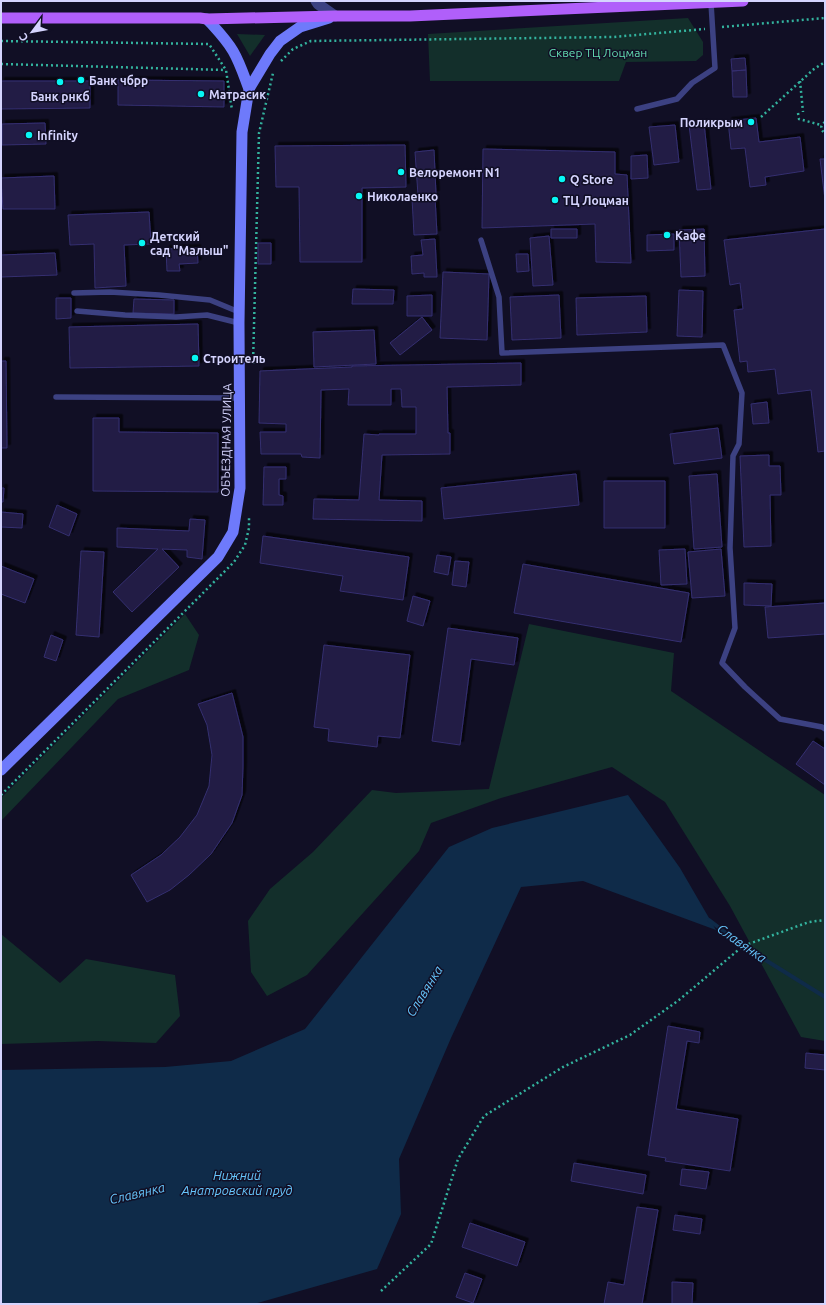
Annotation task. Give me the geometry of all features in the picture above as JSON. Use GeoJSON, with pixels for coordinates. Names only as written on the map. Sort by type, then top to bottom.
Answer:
{"type":"FeatureCollection","features":[{"type":"Feature","properties":{"kind":"main road"},"geometry":{"type":"LineString","coordinates":[[1,18],[208,19],[410,16],[743,1]]}},
{"type":"Feature","properties":{"kind":"main road","name":"ОБЪЕЗДНАЯ УЛИЦА"},"geometry":{"type":"LineString","coordinates":[[1,770],[218,557],[233,532],[240,488],[239,318],[242,132],[249,89],[270,54],[280,41],[300,27],[335,16]]}},
{"type":"Feature","properties":{"kind":"main road","name":"ОБЪЕЗДНАЯ УЛИЦА"},"geometry":{"type":"LineString","coordinates":[[208,19],[233,51],[249,89]]}},
{"type":"Feature","properties":{"kind":"street"},"geometry":{"type":"LineString","coordinates":[[316,1],[335,16]]}},
{"type":"Feature","properties":{"kind":"lane"},"geometry":{"type":"LineString","coordinates":[[637,109],[677,99],[692,83],[715,68],[711,3]]}},
{"type":"Feature","properties":{"kind":"lane"},"geometry":{"type":"LineString","coordinates":[[481,240],[499,297],[502,353],[723,346],[742,393],[739,444],[733,456],[730,548],[736,628],[722,663],[745,687],[780,719],[822,727],[825,729]]}},
{"type":"Feature","properties":{"kind":"lane"},"geometry":{"type":"LineString","coordinates":[[74,293],[110,292],[210,300],[231,310],[239,318]]}},
{"type":"Feature","properties":{"kind":"lane"},"geometry":{"type":"LineString","coordinates":[[77,310],[132,316],[207,316],[239,318]]}},
{"type":"Feature","properties":{"kind":"lane"},"geometry":{"type":"LineString","coordinates":[[56,397],[240,398]]}},
{"type":"Feature","properties":{"kind":"path"},"geometry":{"type":"LineString","coordinates":[[279,64],[293,49],[311,41],[613,37],[825,18]]}},
{"type":"Feature","properties":{"kind":"path"},"geometry":{"type":"LineString","coordinates":[[1,41],[208,44],[226,70],[232,114]]}},
{"type":"Feature","properties":{"kind":"path"},"geometry":{"type":"LineString","coordinates":[[761,117],[800,81],[825,62]]}},
{"type":"Feature","properties":{"kind":"path"},"geometry":{"type":"LineString","coordinates":[[1,64],[226,70]]}},
{"type":"Feature","properties":{"kind":"path"},"geometry":{"type":"LineString","coordinates":[[253,367],[259,133],[274,68]]}},
{"type":"Feature","properties":{"kind":"path"},"geometry":{"type":"LineString","coordinates":[[800,81],[803,112]]}},
{"type":"Feature","properties":{"kind":"path"},"geometry":{"type":"LineString","coordinates":[[798,113],[799,119],[821,125]]}},
{"type":"Feature","properties":{"kind":"path"},"geometry":{"type":"LineString","coordinates":[[821,125],[825,122]]}},
{"type":"Feature","properties":{"kind":"path"},"geometry":{"type":"LineString","coordinates":[[821,125],[825,133]]}},
{"type":"Feature","properties":{"kind":"path"},"geometry":{"type":"LineString","coordinates":[[1,795],[234,562],[245,545],[249,528],[249,513]]}},
{"type":"Feature","properties":{"kind":"path"},"geometry":{"type":"LineString","coordinates":[[381,1291],[431,1244],[458,1159],[484,1116],[564,1067],[630,1035],[679,1000],[743,946],[809,922],[825,920]]}},
{"type":"Feature","properties":{"kind":"green space","name":"Сквер ТЦ Лоцман"},"geometry":{"type":"Polygon","coordinates":[[[688,18],[703,42],[703,55],[696,61],[626,62],[619,81],[430,81],[428,34],[688,18]]]}},
{"type":"Feature","properties":{"kind":"green space"},"geometry":{"type":"Polygon","coordinates":[[[237,34],[265,35],[250,56],[237,34]]]}},
{"type":"Feature","properties":{"kind":"green space"},"geometry":{"type":"Polygon","coordinates":[[[185,614],[199,635],[189,670],[118,699],[1,821],[1,798],[185,614]]]}},
{"type":"Feature","properties":{"kind":"green space"},"geometry":{"type":"Polygon","coordinates":[[[529,624],[674,653],[671,691],[825,795],[825,1041],[801,1037],[730,906],[665,802],[612,767],[501,798],[431,823],[419,851],[307,975],[267,996],[251,972],[248,921],[270,889],[313,852],[372,790],[396,793],[489,789],[529,624]]]}},
{"type":"Feature","properties":{"kind":"green space"},"geometry":{"type":"Polygon","coordinates":[[[1,934],[60,983],[86,959],[175,975],[180,1016],[156,1043],[98,1041],[1,1044],[1,934]]]}},
{"type":"Feature","properties":{"kind":"water","name":"Нижний Анатровский пруд"},"geometry":{"type":"Polygon","coordinates":[[[628,795],[680,868],[716,930],[583,881],[521,887],[451,1038],[399,1159],[401,1214],[377,1269],[254,1304],[1,1304],[1,1070],[165,1067],[231,1061],[305,1029],[449,847],[492,828],[628,795]]]}},
{"type":"Feature","properties":{"kind":"building"},"geometry":{"type":"Polygon","coordinates":[[[745,58],[746,70],[732,71],[731,59],[745,58]]]}},
{"type":"Feature","properties":{"kind":"building"},"geometry":{"type":"Polygon","coordinates":[[[746,70],[747,97],[733,97],[732,71],[746,70]]]}},
{"type":"Feature","properties":{"kind":"building"},"geometry":{"type":"Polygon","coordinates":[[[118,80],[224,81],[224,107],[118,105],[118,80]]]}},
{"type":"Feature","properties":{"kind":"building"},"geometry":{"type":"Polygon","coordinates":[[[1,81],[90,81],[90,108],[1,109],[1,81]]]}},
{"type":"Feature","properties":{"kind":"building"},"geometry":{"type":"Polygon","coordinates":[[[756,118],[759,142],[800,137],[804,171],[765,177],[766,185],[750,187],[745,148],[731,149],[728,121],[756,118]]]}},
{"type":"Feature","properties":{"kind":"building"},"geometry":{"type":"Polygon","coordinates":[[[45,123],[46,144],[2,145],[2,124],[45,123]]]}},
{"type":"Feature","properties":{"kind":"building"},"geometry":{"type":"Polygon","coordinates":[[[704,123],[711,189],[697,190],[689,125],[704,123]]]}},
{"type":"Feature","properties":{"kind":"building"},"geometry":{"type":"Polygon","coordinates":[[[675,125],[679,162],[654,165],[649,127],[675,125]]]}},
{"type":"Feature","properties":{"kind":"building"},"geometry":{"type":"Polygon","coordinates":[[[405,145],[406,187],[362,188],[362,262],[300,262],[299,187],[276,187],[275,146],[405,145]]]}},
{"type":"Feature","properties":{"kind":"building","name":"ТЦ Лоцман"},"geometry":{"type":"Polygon","coordinates":[[[483,149],[615,152],[615,174],[627,175],[631,263],[596,262],[595,224],[482,228],[483,149]]]}},
{"type":"Feature","properties":{"kind":"building"},"geometry":{"type":"Polygon","coordinates":[[[434,150],[436,194],[418,195],[415,152],[434,150]]]}},
{"type":"Feature","properties":{"kind":"building"},"geometry":{"type":"Polygon","coordinates":[[[647,155],[648,178],[631,179],[631,156],[647,155]]]}},
{"type":"Feature","properties":{"kind":"building"},"geometry":{"type":"Polygon","coordinates":[[[820,159],[825,159],[825,200],[820,159]]]}},
{"type":"Feature","properties":{"kind":"building"},"geometry":{"type":"Polygon","coordinates":[[[54,176],[55,209],[3,209],[1,178],[54,176]]]}},
{"type":"Feature","properties":{"kind":"building"},"geometry":{"type":"Polygon","coordinates":[[[435,197],[437,234],[414,235],[412,198],[435,197]]]}},
{"type":"Feature","properties":{"kind":"building"},"geometry":{"type":"Polygon","coordinates":[[[149,212],[151,244],[124,245],[126,286],[95,288],[94,244],[70,245],[68,215],[149,212]]]}},
{"type":"Feature","properties":{"kind":"building"},"geometry":{"type":"Polygon","coordinates":[[[551,229],[577,229],[577,238],[551,238],[551,229]]]}},
{"type":"Feature","properties":{"kind":"building"},"geometry":{"type":"Polygon","coordinates":[[[704,229],[705,276],[681,277],[679,230],[704,229]]]}},
{"type":"Feature","properties":{"kind":"building"},"geometry":{"type":"Polygon","coordinates":[[[825,229],[825,451],[818,452],[811,390],[778,394],[775,369],[748,372],[747,361],[740,362],[734,310],[743,309],[740,283],[730,285],[724,240],[825,229]]]}},
{"type":"Feature","properties":{"kind":"building"},"geometry":{"type":"Polygon","coordinates":[[[674,234],[674,250],[647,251],[647,235],[674,234]]]}},
{"type":"Feature","properties":{"kind":"building"},"geometry":{"type":"Polygon","coordinates":[[[549,236],[553,285],[533,286],[530,238],[549,236]]]}},
{"type":"Feature","properties":{"kind":"building"},"geometry":{"type":"Polygon","coordinates":[[[435,239],[437,277],[424,277],[424,273],[412,274],[411,256],[423,255],[421,240],[435,239]]]}},
{"type":"Feature","properties":{"kind":"building"},"geometry":{"type":"Polygon","coordinates":[[[258,243],[271,243],[271,264],[258,264],[258,243]]]}},
{"type":"Feature","properties":{"kind":"building"},"geometry":{"type":"Polygon","coordinates":[[[197,248],[198,263],[179,264],[180,271],[167,271],[166,249],[197,248]]]}},
{"type":"Feature","properties":{"kind":"building"},"geometry":{"type":"Polygon","coordinates":[[[55,253],[57,275],[1,277],[1,255],[55,253]]]}},
{"type":"Feature","properties":{"kind":"building"},"geometry":{"type":"Polygon","coordinates":[[[516,254],[528,254],[529,271],[517,272],[516,254]]]}},
{"type":"Feature","properties":{"kind":"building"},"geometry":{"type":"Polygon","coordinates":[[[443,272],[489,274],[487,340],[440,338],[443,272]]]}},
{"type":"Feature","properties":{"kind":"building"},"geometry":{"type":"Polygon","coordinates":[[[353,289],[394,290],[393,304],[352,304],[353,289]]]}},
{"type":"Feature","properties":{"kind":"building"},"geometry":{"type":"Polygon","coordinates":[[[679,290],[703,291],[702,337],[677,336],[679,290]]]}},
{"type":"Feature","properties":{"kind":"building"},"geometry":{"type":"Polygon","coordinates":[[[432,295],[432,316],[407,316],[407,296],[432,295]]]}},
{"type":"Feature","properties":{"kind":"building"},"geometry":{"type":"Polygon","coordinates":[[[559,295],[561,338],[512,340],[510,297],[559,295]]]}},
{"type":"Feature","properties":{"kind":"building"},"geometry":{"type":"Polygon","coordinates":[[[646,296],[647,332],[577,335],[576,298],[646,296]]]}},
{"type":"Feature","properties":{"kind":"building"},"geometry":{"type":"Polygon","coordinates":[[[56,298],[71,298],[71,318],[56,319],[56,298]]]}},
{"type":"Feature","properties":{"kind":"building"},"geometry":{"type":"Polygon","coordinates":[[[134,299],[174,300],[174,314],[133,313],[134,299]]]}},
{"type":"Feature","properties":{"kind":"building"},"geometry":{"type":"Polygon","coordinates":[[[422,317],[432,330],[400,355],[390,343],[422,317]]]}},
{"type":"Feature","properties":{"kind":"building"},"geometry":{"type":"Polygon","coordinates":[[[198,324],[199,366],[70,368],[69,327],[198,324]]]}},
{"type":"Feature","properties":{"kind":"building"},"geometry":{"type":"Polygon","coordinates":[[[374,330],[376,364],[314,367],[313,332],[374,330]]]}},
{"type":"Feature","properties":{"kind":"building"},"geometry":{"type":"Polygon","coordinates":[[[1,361],[6,361],[7,448],[1,448],[1,361]]]}},
{"type":"Feature","properties":{"kind":"building"},"geometry":{"type":"Polygon","coordinates":[[[521,363],[521,385],[447,387],[450,454],[382,455],[379,500],[422,501],[422,521],[313,519],[314,499],[359,500],[364,434],[416,434],[416,407],[402,407],[401,389],[391,389],[391,405],[348,405],[349,389],[321,390],[320,458],[302,457],[301,454],[261,454],[260,432],[286,432],[286,424],[259,423],[260,371],[352,366],[521,363]]]}},
{"type":"Feature","properties":{"kind":"building"},"geometry":{"type":"Polygon","coordinates":[[[767,402],[769,423],[753,424],[751,404],[767,402]]]}},
{"type":"Feature","properties":{"kind":"building"},"geometry":{"type":"Polygon","coordinates":[[[93,418],[119,418],[119,432],[218,433],[218,492],[93,491],[93,418]]]}},
{"type":"Feature","properties":{"kind":"building"},"geometry":{"type":"Polygon","coordinates":[[[718,428],[722,458],[674,464],[670,434],[718,428]]]}},
{"type":"Feature","properties":{"kind":"building"},"geometry":{"type":"Polygon","coordinates":[[[769,455],[769,466],[780,466],[781,495],[770,495],[771,546],[744,547],[740,456],[769,455]]]}},
{"type":"Feature","properties":{"kind":"building"},"geometry":{"type":"Polygon","coordinates":[[[264,467],[286,467],[286,479],[279,479],[279,495],[283,496],[283,505],[263,505],[264,467]]]}},
{"type":"Feature","properties":{"kind":"building"},"geometry":{"type":"Polygon","coordinates":[[[576,474],[579,505],[444,519],[441,488],[576,474]]]}},
{"type":"Feature","properties":{"kind":"building"},"geometry":{"type":"Polygon","coordinates":[[[717,474],[722,547],[694,549],[689,476],[717,474]]]}},
{"type":"Feature","properties":{"kind":"building"},"geometry":{"type":"Polygon","coordinates":[[[604,481],[665,481],[665,528],[604,528],[604,481]]]}},
{"type":"Feature","properties":{"kind":"building"},"geometry":{"type":"Polygon","coordinates":[[[1,488],[4,488],[3,502],[1,502],[1,488]]]}},
{"type":"Feature","properties":{"kind":"building"},"geometry":{"type":"Polygon","coordinates":[[[57,505],[77,514],[69,536],[49,527],[57,505]]]}},
{"type":"Feature","properties":{"kind":"building"},"geometry":{"type":"Polygon","coordinates":[[[1,512],[23,514],[22,528],[1,527],[1,512]]]}},
{"type":"Feature","properties":{"kind":"building"},"geometry":{"type":"Polygon","coordinates":[[[190,519],[205,520],[202,559],[187,557],[187,550],[162,549],[179,567],[132,612],[113,592],[158,549],[117,547],[117,528],[189,531],[190,519]]]}},
{"type":"Feature","properties":{"kind":"building"},"geometry":{"type":"Polygon","coordinates":[[[263,536],[409,557],[403,600],[340,591],[343,576],[260,563],[263,536]]]}},
{"type":"Feature","properties":{"kind":"building"},"geometry":{"type":"Polygon","coordinates":[[[685,549],[687,584],[661,585],[659,550],[685,549]]]}},
{"type":"Feature","properties":{"kind":"building"},"geometry":{"type":"Polygon","coordinates":[[[721,549],[725,596],[692,598],[688,552],[721,549]]]}},
{"type":"Feature","properties":{"kind":"building"},"geometry":{"type":"Polygon","coordinates":[[[81,551],[104,552],[99,637],[76,635],[81,551]]]}},
{"type":"Feature","properties":{"kind":"building"},"geometry":{"type":"Polygon","coordinates":[[[437,555],[451,557],[448,575],[434,572],[437,555]]]}},
{"type":"Feature","properties":{"kind":"building"},"geometry":{"type":"Polygon","coordinates":[[[455,561],[469,562],[466,587],[452,585],[455,561]]]}},
{"type":"Feature","properties":{"kind":"building"},"geometry":{"type":"Polygon","coordinates":[[[523,564],[689,593],[681,642],[514,613],[523,564]]]}},
{"type":"Feature","properties":{"kind":"building"},"geometry":{"type":"Polygon","coordinates":[[[1,566],[34,579],[25,603],[1,594],[1,566]]]}},
{"type":"Feature","properties":{"kind":"building"},"geometry":{"type":"Polygon","coordinates":[[[744,583],[772,584],[771,606],[744,605],[744,583]]]}},
{"type":"Feature","properties":{"kind":"building"},"geometry":{"type":"Polygon","coordinates":[[[413,596],[430,601],[423,626],[407,621],[413,596]]]}},
{"type":"Feature","properties":{"kind":"building"},"geometry":{"type":"Polygon","coordinates":[[[825,603],[825,634],[768,638],[765,607],[825,603]]]}},
{"type":"Feature","properties":{"kind":"building"},"geometry":{"type":"Polygon","coordinates":[[[448,628],[518,638],[514,665],[471,659],[460,745],[432,741],[448,628]]]}},
{"type":"Feature","properties":{"kind":"building"},"geometry":{"type":"Polygon","coordinates":[[[51,635],[63,640],[56,661],[44,657],[51,635]]]}},
{"type":"Feature","properties":{"kind":"building"},"geometry":{"type":"Polygon","coordinates":[[[324,645],[410,655],[400,738],[378,736],[377,747],[328,741],[329,729],[314,727],[324,645]]]}},
{"type":"Feature","properties":{"kind":"building"},"geometry":{"type":"Polygon","coordinates":[[[232,693],[243,737],[243,766],[242,795],[232,823],[211,854],[189,875],[170,890],[147,902],[131,875],[161,855],[180,837],[197,815],[209,786],[212,755],[207,725],[198,704],[232,693]]]}},
{"type":"Feature","properties":{"kind":"building"},"geometry":{"type":"Polygon","coordinates":[[[813,741],[825,749],[825,785],[796,764],[813,741]]]}},
{"type":"Feature","properties":{"kind":"building"},"geometry":{"type":"Polygon","coordinates":[[[668,1026],[700,1032],[699,1043],[687,1041],[676,1109],[738,1119],[730,1171],[665,1161],[666,1158],[648,1155],[668,1026]]]}},
{"type":"Feature","properties":{"kind":"building"},"geometry":{"type":"Polygon","coordinates":[[[806,1053],[825,1055],[825,1070],[805,1068],[806,1053]]]}},
{"type":"Feature","properties":{"kind":"building"},"geometry":{"type":"Polygon","coordinates":[[[574,1163],[646,1175],[643,1194],[571,1181],[574,1163]]]}},
{"type":"Feature","properties":{"kind":"building"},"geometry":{"type":"Polygon","coordinates":[[[682,1169],[709,1172],[706,1189],[680,1185],[682,1169]]]}},
{"type":"Feature","properties":{"kind":"building"},"geometry":{"type":"Polygon","coordinates":[[[637,1207],[658,1210],[642,1304],[604,1304],[608,1282],[624,1285],[637,1207]]]}},
{"type":"Feature","properties":{"kind":"building"},"geometry":{"type":"Polygon","coordinates":[[[675,1215],[702,1219],[700,1234],[673,1230],[675,1215]]]}},
{"type":"Feature","properties":{"kind":"building"},"geometry":{"type":"Polygon","coordinates":[[[470,1223],[525,1242],[517,1266],[462,1247],[470,1223]]]}},
{"type":"Feature","properties":{"kind":"building"},"geometry":{"type":"Polygon","coordinates":[[[465,1273],[482,1279],[473,1303],[456,1297],[465,1273]]]}},
{"type":"Feature","properties":{"kind":"building"},"geometry":{"type":"Polygon","coordinates":[[[672,1282],[693,1283],[692,1304],[672,1304],[672,1282]]]}},
{"type":"Feature","properties":{"kind":"waterway","name":"Славянка"},"geometry":{"type":"LineString","coordinates":[[709,920],[743,946],[825,997]]}},
{"type":"Feature","properties":{"kind":"place","name":"Банк чбрр"},"geometry":{"type":"Point","coordinates":[81,80]}},
{"type":"Feature","properties":{"kind":"place","name":"Банк рнкб"},"geometry":{"type":"Point","coordinates":[60,82]}},
{"type":"Feature","properties":{"kind":"place","name":"Матрасик"},"geometry":{"type":"Point","coordinates":[201,94]}},
{"type":"Feature","properties":{"kind":"place","name":"Поликрым"},"geometry":{"type":"Point","coordinates":[751,122]}},
{"type":"Feature","properties":{"kind":"place","name":"Infinity"},"geometry":{"type":"Point","coordinates":[29,135]}},
{"type":"Feature","properties":{"kind":"place","name":"Велоремонт N1"},"geometry":{"type":"Point","coordinates":[401,172]}},
{"type":"Feature","properties":{"kind":"place","name":"Q Store"},"geometry":{"type":"Point","coordinates":[562,179]}},
{"type":"Feature","properties":{"kind":"place","name":"Николаенко"},"geometry":{"type":"Point","coordinates":[359,196]}},
{"type":"Feature","properties":{"kind":"place","name":"ТЦ Лоцман"},"geometry":{"type":"Point","coordinates":[555,200]}},
{"type":"Feature","properties":{"kind":"place","name":"Кафе"},"geometry":{"type":"Point","coordinates":[667,235]}},
{"type":"Feature","properties":{"kind":"place","name":"Детский сад \"Малыш\""},"geometry":{"type":"Point","coordinates":[142,243]}},
{"type":"Feature","properties":{"kind":"place","name":"Строитель"},"geometry":{"type":"Point","coordinates":[195,358]}}]}
